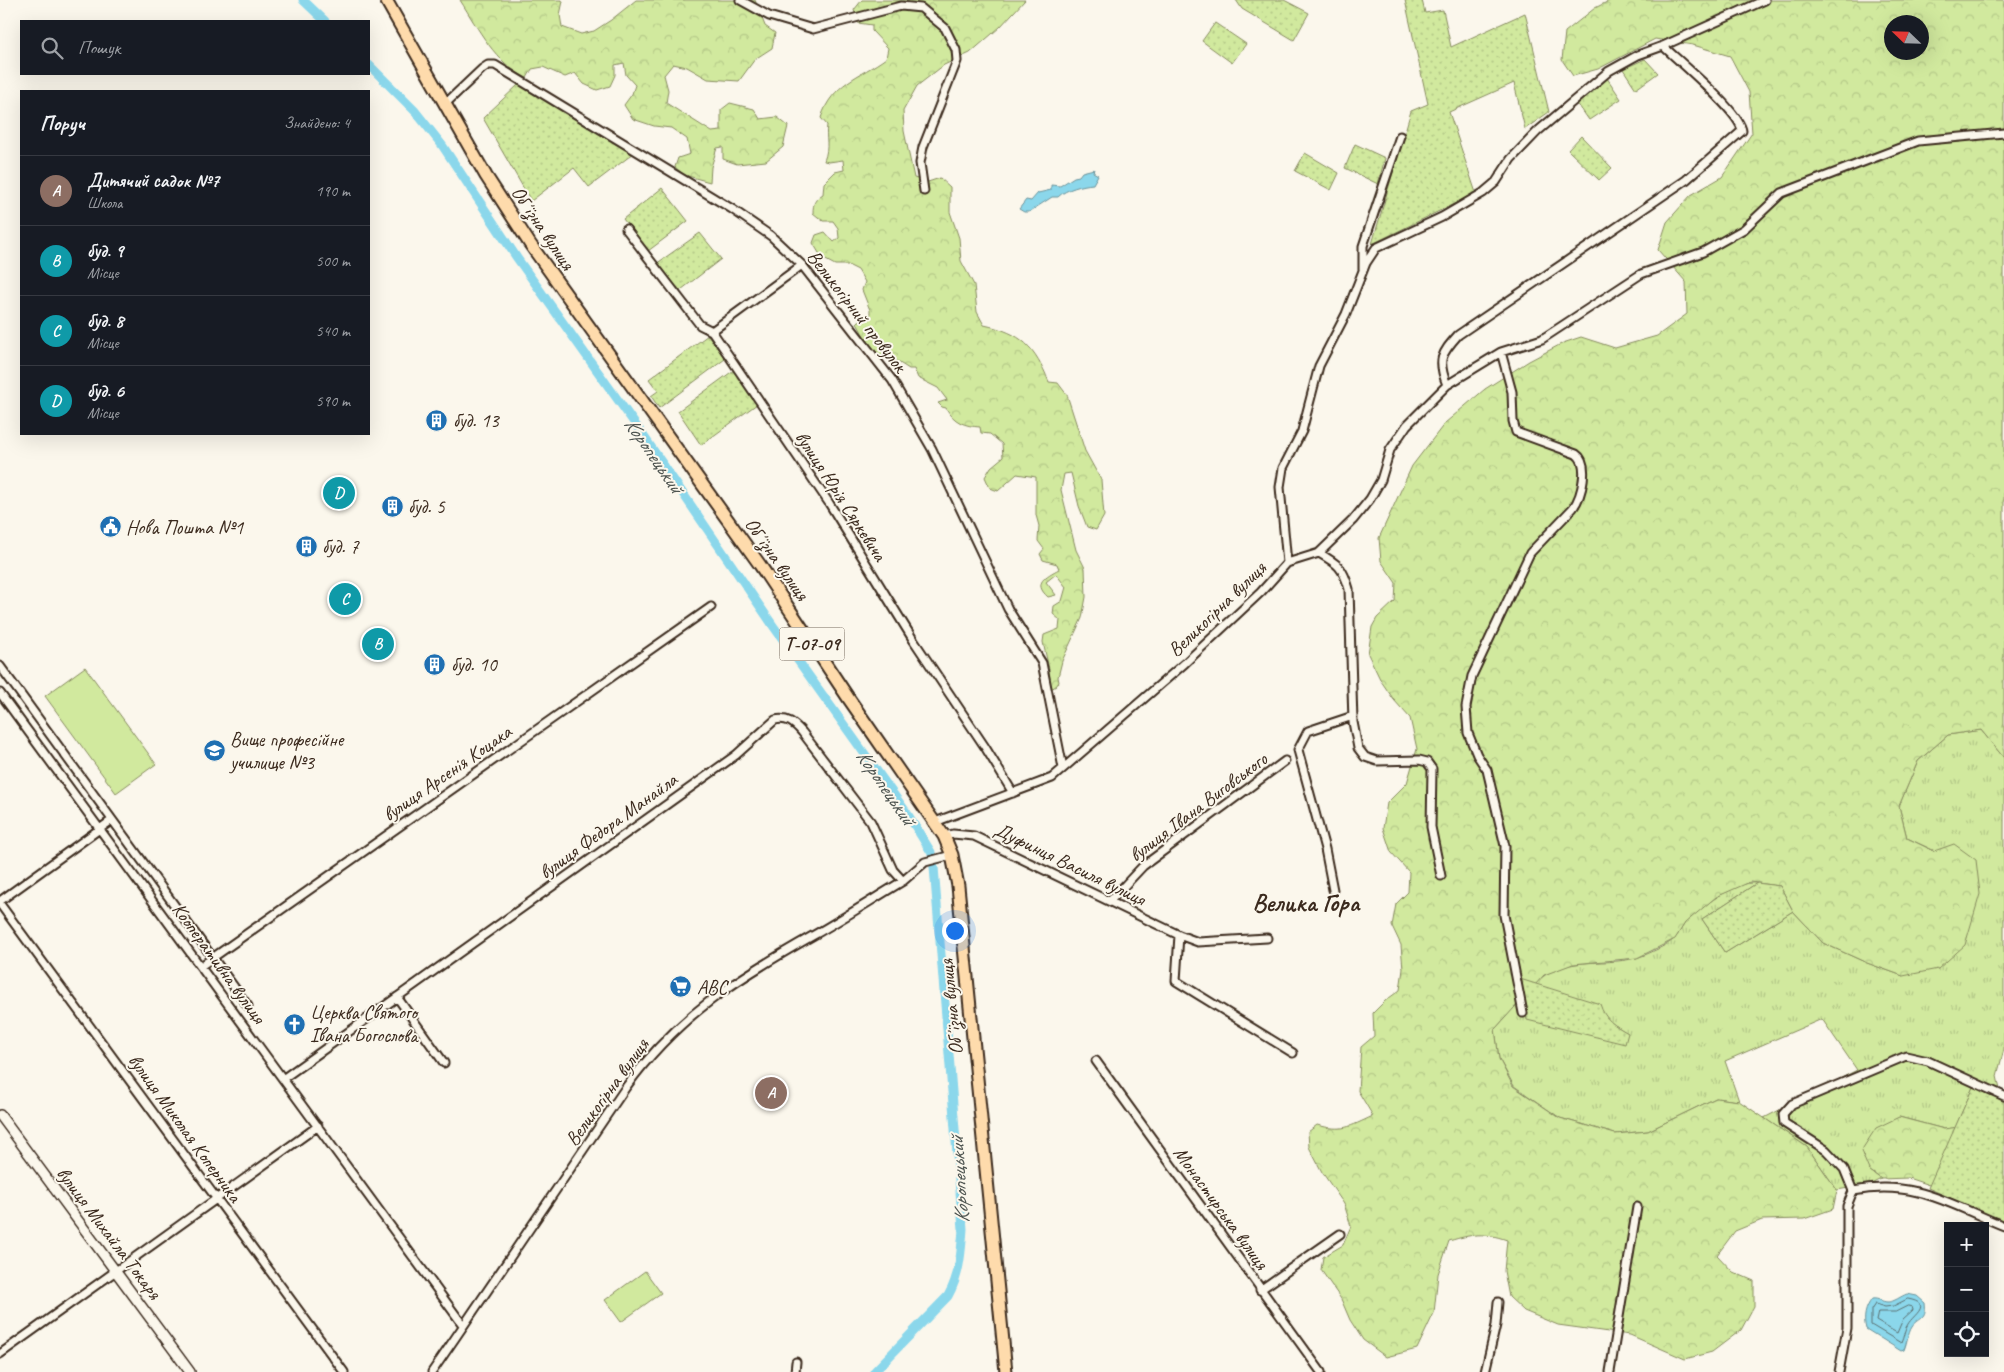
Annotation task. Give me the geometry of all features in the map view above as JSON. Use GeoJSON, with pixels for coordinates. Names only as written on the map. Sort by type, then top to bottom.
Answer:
{"type":"FeatureCollection","features":[{"type":"Feature","properties":{"kind":"main road","name":"Обʼїзна вулиця"},"geometry":{"type":"LineString","coordinates":[[386,0],[444,106],[530,244],[760,565],[944,836],[952,854],[958,886],[1006,1372]]}},
{"type":"Feature","properties":{"kind":"street"},"geometry":{"type":"LineString","coordinates":[[740,0],[769,16],[813,29],[901,6],[921,8],[946,28],[956,50],[957,61],[923,147],[920,163],[924,191]]}},
{"type":"Feature","properties":{"kind":"street","name":"Великогірна вулиця"},"geometry":{"type":"LineString","coordinates":[[935,822],[1052,778],[1262,592],[1287,563],[1280,487],[1283,468],[1302,430],[1319,366],[1346,314],[1363,272],[1376,248],[1442,217],[1483,193],[1496,182],[1511,160],[1538,131],[1609,71],[1638,55],[1663,46],[1765,0]]}},
{"type":"Feature","properties":{"kind":"street"},"geometry":{"type":"LineString","coordinates":[[1446,385],[1440,369],[1444,351],[1458,335],[1686,180],[1742,131],[1742,125],[1732,112],[1663,46]]}},
{"type":"Feature","properties":{"kind":"street","name":"Великогірний провулок"},"geometry":{"type":"LineString","coordinates":[[444,106],[482,69],[488,65],[495,65],[732,209],[771,236],[802,265],[892,380],[932,449],[1008,610],[1042,663],[1063,768]]}},
{"type":"Feature","properties":{"kind":"street"},"geometry":{"type":"LineString","coordinates":[[1287,563],[1319,553],[1353,520],[1370,499],[1381,480],[1390,450],[1403,431],[1446,385],[1501,352],[1542,339],[1641,274],[1712,248],[1744,229],[1782,193],[1918,141],[2004,133]]}},
{"type":"Feature","properties":{"kind":"street"},"geometry":{"type":"LineString","coordinates":[[1363,272],[1363,246],[1400,136]]}},
{"type":"Feature","properties":{"kind":"street","name":"вулиця Юрія Сяркевича"},"geometry":{"type":"LineString","coordinates":[[626,229],[700,325],[712,331],[829,503],[914,641],[985,746],[1013,793]]}},
{"type":"Feature","properties":{"kind":"street"},"geometry":{"type":"LineString","coordinates":[[712,331],[802,265]]}},
{"type":"Feature","properties":{"kind":"street"},"geometry":{"type":"LineString","coordinates":[[1501,352],[1512,392],[1513,421],[1516,432],[1576,454],[1581,457],[1583,463],[1582,492],[1579,500],[1530,553],[1472,676],[1466,707],[1468,733],[1487,770],[1505,846],[1504,916],[1523,1013]]}},
{"type":"Feature","properties":{"kind":"street"},"geometry":{"type":"LineString","coordinates":[[1319,553],[1339,564],[1345,574],[1348,589],[1353,716],[1358,748],[1365,757],[1377,761],[1419,760],[1427,762],[1432,769],[1431,827],[1441,876]]}},
{"type":"Feature","properties":{"kind":"street","name":"вулиця Арсенія Коцака"},"geometry":{"type":"LineString","coordinates":[[201,966],[711,607]]}},
{"type":"Feature","properties":{"kind":"street","name":"Кооперативна вулиця"},"geometry":{"type":"LineString","coordinates":[[0,666],[248,1006]]}},
{"type":"Feature","properties":{"kind":"street","name":"Кооперативна вулиця"},"geometry":{"type":"LineString","coordinates":[[0,693],[284,1078],[463,1325]]}},
{"type":"Feature","properties":{"kind":"street"},"geometry":{"type":"LineString","coordinates":[[1333,890],[1325,849],[1298,750],[1308,731],[1353,716]]}},
{"type":"Feature","properties":{"kind":"street","name":"вулиця Федора Манайла"},"geometry":{"type":"LineString","coordinates":[[284,1078],[736,755],[771,724],[783,718],[802,732],[871,822],[887,859],[903,881]]}},
{"type":"Feature","properties":{"kind":"street","name":"вулиця Івана Виговського"},"geometry":{"type":"LineString","coordinates":[[1110,901],[1143,866],[1285,761]]}},
{"type":"Feature","properties":{"kind":"street"},"geometry":{"type":"LineString","coordinates":[[0,903],[112,820]]}},
{"type":"Feature","properties":{"kind":"street","name":"Дуфинця Василя вулиця"},"geometry":{"type":"LineString","coordinates":[[944,836],[953,834],[974,836],[1179,936],[1198,942],[1267,938]]}},
{"type":"Feature","properties":{"kind":"street","name":"Великогірна вулиця"},"geometry":{"type":"LineString","coordinates":[[432,1372],[631,1080],[652,1053],[695,1012],[747,973],[903,881],[925,862],[952,854]]}},
{"type":"Feature","properties":{"kind":"street","name":"вулиця Миколая Коперника"},"geometry":{"type":"LineString","coordinates":[[0,903],[344,1372]]}},
{"type":"Feature","properties":{"kind":"street"},"geometry":{"type":"LineString","coordinates":[[1179,936],[1176,981],[1293,1053]]}},
{"type":"Feature","properties":{"kind":"street"},"geometry":{"type":"LineString","coordinates":[[397,998],[444,1063]]}},
{"type":"Feature","properties":{"kind":"street"},"geometry":{"type":"LineString","coordinates":[[1839,1372],[1847,1328],[1847,1206],[1853,1191],[1844,1169],[1826,1150],[1784,1123],[1783,1114],[1792,1104],[1906,1056],[1928,1061],[2004,1096]]}},
{"type":"Feature","properties":{"kind":"street","name":"Монастирська вулиця"},"geometry":{"type":"LineString","coordinates":[[1096,1061],[1321,1372]]}},
{"type":"Feature","properties":{"kind":"street","name":"вулиця Михайла Токаря"},"geometry":{"type":"LineString","coordinates":[[0,1116],[190,1372]]}},
{"type":"Feature","properties":{"kind":"street"},"geometry":{"type":"LineString","coordinates":[[0,1354],[318,1126]]}},
{"type":"Feature","properties":{"kind":"street"},"geometry":{"type":"LineString","coordinates":[[1853,1191],[1900,1188],[1926,1193],[2004,1226]]}},
{"type":"Feature","properties":{"kind":"street"},"geometry":{"type":"LineString","coordinates":[[1610,1372],[1637,1207]]}},
{"type":"Feature","properties":{"kind":"street"},"geometry":{"type":"LineString","coordinates":[[1260,1290],[1340,1234]]}},
{"type":"Feature","properties":{"kind":"street"},"geometry":{"type":"LineString","coordinates":[[1485,1372],[1496,1325],[1498,1302]]}},
{"type":"Feature","properties":{"kind":"street"},"geometry":{"type":"LineString","coordinates":[[795,1372],[796,1362]]}},
{"type":"Feature","properties":{"kind":"green space"},"geometry":{"type":"Polygon","coordinates":[[[460,0],[561,0],[563,1],[560,15],[562,27],[581,34],[594,31],[636,0],[755,0],[765,26],[775,33],[772,48],[755,59],[739,81],[708,79],[687,67],[673,64],[664,75],[668,90],[666,103],[712,132],[721,131],[721,110],[730,103],[754,109],[760,119],[777,117],[788,126],[783,147],[766,161],[737,164],[723,159],[723,147],[717,148],[711,167],[710,182],[684,175],[675,167],[678,158],[690,154],[687,139],[671,128],[654,126],[633,119],[624,105],[632,94],[635,85],[626,75],[624,63],[615,65],[615,75],[610,86],[597,90],[584,84],[575,73],[565,77],[543,67],[532,69],[527,78],[516,72],[497,55],[481,34],[460,0]]]}},
{"type":"Feature","properties":{"kind":"green space"},"geometry":{"type":"Polygon","coordinates":[[[862,0],[1025,0],[1000,27],[970,53],[944,65],[917,86],[903,111],[904,131],[914,178],[928,182],[940,178],[950,187],[950,212],[959,238],[961,261],[974,285],[977,312],[984,325],[1008,332],[1026,343],[1038,359],[1049,382],[1058,383],[1067,395],[1085,451],[1101,480],[1104,516],[1096,530],[1087,527],[1079,506],[1071,473],[1064,474],[1061,490],[1076,550],[1085,568],[1086,597],[1082,618],[1062,661],[1058,677],[1059,682],[1051,689],[1043,642],[1044,635],[1059,629],[1060,620],[1053,614],[1054,606],[1062,601],[1066,587],[1056,574],[1046,582],[1056,595],[1048,597],[1041,588],[1043,580],[1059,569],[1057,564],[1043,560],[1040,554],[1044,549],[1038,541],[1036,477],[1017,474],[998,491],[990,488],[985,477],[991,467],[1003,457],[1002,444],[990,434],[981,433],[980,427],[969,426],[956,420],[946,408],[938,403],[947,400],[938,388],[918,378],[914,369],[909,369],[890,357],[883,358],[875,350],[865,338],[857,323],[861,319],[870,316],[870,310],[862,290],[865,282],[858,270],[848,265],[835,265],[822,258],[813,243],[816,235],[825,232],[834,242],[839,238],[838,228],[833,221],[823,221],[813,213],[813,210],[815,202],[823,194],[824,183],[835,172],[844,170],[843,160],[824,161],[827,151],[827,125],[821,118],[826,106],[840,89],[886,58],[888,48],[872,31],[872,25],[858,23],[854,10],[862,0]]]}},
{"type":"Feature","properties":{"kind":"green space"},"geometry":{"type":"Polygon","coordinates":[[[1236,0],[1284,0],[1309,13],[1294,40],[1242,9],[1236,0]]]}},
{"type":"Feature","properties":{"kind":"green space"},"geometry":{"type":"Polygon","coordinates":[[[1405,0],[1422,0],[1425,13],[1443,10],[1451,47],[1525,13],[1549,112],[1525,129],[1514,83],[1449,112],[1476,193],[1372,244],[1411,111],[1428,104],[1405,0]]]}},
{"type":"Feature","properties":{"kind":"green space"},"geometry":{"type":"Polygon","coordinates":[[[1611,0],[2004,0],[2004,758],[1981,730],[1948,735],[1918,761],[1899,806],[1907,838],[1934,851],[1954,844],[1976,860],[1980,894],[1965,945],[1938,969],[1903,976],[1867,963],[1823,943],[1793,911],[1780,886],[1750,882],[1716,897],[1685,923],[1675,939],[1637,958],[1573,964],[1544,975],[1495,1029],[1499,1059],[1513,1086],[1560,1118],[1615,1134],[1648,1131],[1716,1098],[1739,1101],[1807,1147],[1837,1190],[1833,1209],[1804,1219],[1762,1220],[1735,1231],[1717,1255],[1733,1272],[1754,1281],[1754,1306],[1741,1330],[1712,1352],[1685,1359],[1630,1335],[1558,1325],[1524,1311],[1509,1297],[1504,1271],[1507,1240],[1478,1235],[1449,1241],[1438,1274],[1434,1313],[1417,1349],[1386,1357],[1363,1340],[1350,1320],[1341,1299],[1321,1270],[1323,1257],[1343,1245],[1351,1226],[1344,1204],[1322,1172],[1309,1147],[1308,1132],[1317,1125],[1340,1128],[1373,1116],[1358,1091],[1361,1047],[1374,1036],[1373,1013],[1400,990],[1403,969],[1401,945],[1392,926],[1396,904],[1408,892],[1409,872],[1391,852],[1383,828],[1387,803],[1407,783],[1417,749],[1410,718],[1381,681],[1368,654],[1372,627],[1377,618],[1395,601],[1396,583],[1381,561],[1379,538],[1412,466],[1445,423],[1485,389],[1529,361],[1563,343],[1581,337],[1615,348],[1657,336],[1687,314],[1686,282],[1658,250],[1667,222],[1691,195],[1722,177],[1752,133],[1749,92],[1730,56],[1693,45],[1655,39],[1598,69],[1573,76],[1562,60],[1565,32],[1595,8],[1611,0]]]}},
{"type":"Feature","properties":{"kind":"green space"},"geometry":{"type":"Polygon","coordinates":[[[1215,23],[1246,44],[1232,63],[1202,41],[1215,23]]]}},
{"type":"Feature","properties":{"kind":"green space"},"geometry":{"type":"Polygon","coordinates":[[[1645,59],[1658,73],[1636,89],[1623,69],[1645,59]]]}},
{"type":"Feature","properties":{"kind":"green space"},"geometry":{"type":"Polygon","coordinates":[[[1607,78],[1621,99],[1589,120],[1577,103],[1607,78]]]}},
{"type":"Feature","properties":{"kind":"green space"},"geometry":{"type":"Polygon","coordinates":[[[518,85],[523,86],[634,153],[589,187],[574,168],[531,201],[483,118],[518,85]]]}},
{"type":"Feature","properties":{"kind":"green space"},"geometry":{"type":"Polygon","coordinates":[[[1581,136],[1612,168],[1599,180],[1568,150],[1581,136]]]}},
{"type":"Feature","properties":{"kind":"green space"},"geometry":{"type":"Polygon","coordinates":[[[1355,144],[1385,158],[1378,184],[1345,168],[1355,144]]]}},
{"type":"Feature","properties":{"kind":"green space"},"geometry":{"type":"Polygon","coordinates":[[[1305,153],[1339,173],[1331,190],[1295,171],[1305,153]]]}},
{"type":"Feature","properties":{"kind":"green space"},"geometry":{"type":"Polygon","coordinates":[[[662,188],[688,221],[648,251],[623,219],[662,188]]]}},
{"type":"Feature","properties":{"kind":"green space"},"geometry":{"type":"Polygon","coordinates":[[[700,233],[721,259],[677,293],[656,264],[700,233]]]}},
{"type":"Feature","properties":{"kind":"green space"},"geometry":{"type":"Polygon","coordinates":[[[708,335],[725,359],[659,408],[651,396],[658,391],[649,379],[708,335]]]}},
{"type":"Feature","properties":{"kind":"green space"},"geometry":{"type":"Polygon","coordinates":[[[734,370],[757,404],[701,445],[678,411],[734,370]]]}},
{"type":"Feature","properties":{"kind":"green space"},"geometry":{"type":"Polygon","coordinates":[[[85,667],[156,764],[116,793],[45,696],[85,667]]]}},
{"type":"Feature","properties":{"kind":"green space"},"geometry":{"type":"Polygon","coordinates":[[[1981,730],[2004,758],[2004,1049],[1997,1076],[2002,1099],[1973,1087],[1955,1128],[1944,1129],[1899,1117],[1869,1170],[1881,1179],[1871,1184],[1837,1190],[1807,1147],[1764,1118],[1857,1070],[1822,1019],[1725,1061],[1739,1101],[1716,1098],[1648,1131],[1615,1134],[1560,1118],[1514,1086],[1499,1059],[1495,1029],[1523,997],[1627,1033],[1610,1022],[1603,1014],[1534,984],[1546,975],[1570,965],[1623,960],[1640,957],[1656,950],[1674,939],[1685,923],[1718,896],[1748,883],[1757,883],[1702,919],[1725,953],[1793,911],[1823,943],[1867,963],[1903,976],[1935,851],[1907,838],[1899,806],[1918,761],[1948,735],[1981,730]]]}},
{"type":"Feature","properties":{"kind":"green space"},"geometry":{"type":"Polygon","coordinates":[[[1757,883],[1780,886],[1793,911],[1725,953],[1702,919],[1757,883]]]}},
{"type":"Feature","properties":{"kind":"green space"},"geometry":{"type":"Polygon","coordinates":[[[1520,979],[1600,1004],[1611,1021],[1628,1033],[1625,1044],[1527,1020],[1520,979]]]}},
{"type":"Feature","properties":{"kind":"green space"},"geometry":{"type":"Polygon","coordinates":[[[1973,1087],[2004,1100],[2004,1222],[1928,1188],[1973,1087]]]}},
{"type":"Feature","properties":{"kind":"green space"},"geometry":{"type":"Polygon","coordinates":[[[1899,1117],[1944,1129],[1988,1123],[1941,1189],[1908,1178],[1881,1179],[1869,1170],[1861,1151],[1876,1128],[1899,1117]]]}},
{"type":"Feature","properties":{"kind":"green space"},"geometry":{"type":"Polygon","coordinates":[[[645,1271],[661,1293],[621,1322],[605,1300],[645,1271]]]}},
{"type":"Feature","properties":{"kind":"water"},"geometry":{"type":"Polygon","coordinates":[[[1094,169],[1093,172],[1098,175],[1093,184],[1074,188],[1058,197],[1052,197],[1029,212],[1019,209],[1026,200],[1031,201],[1038,193],[1051,190],[1051,185],[1060,186],[1079,176],[1082,172],[1094,169]]]}},
{"type":"Feature","properties":{"kind":"water"},"geometry":{"type":"Polygon","coordinates":[[[1907,1294],[1917,1296],[1925,1303],[1925,1312],[1912,1326],[1904,1350],[1901,1351],[1866,1329],[1865,1317],[1866,1310],[1872,1299],[1890,1302],[1907,1294]]]}},
{"type":"Feature","properties":{"kind":"waterway","name":"Коропецький"},"geometry":{"type":"LineString","coordinates":[[303,0],[324,20]]}},
{"type":"Feature","properties":{"kind":"waterway","name":"Коропецький"},"geometry":{"type":"LineString","coordinates":[[370,66],[415,111],[442,145],[517,258],[645,438],[774,627],[907,813],[931,852]]}},
{"type":"Feature","properties":{"kind":"waterway","name":"Коропецький"},"geometry":{"type":"LineString","coordinates":[[874,1372],[948,1296],[955,1280],[961,1255],[963,1229],[934,867]]}},
{"type":"Feature","properties":{"kind":"place","name":"буд. 13"},"geometry":{"type":"Point","coordinates":[437,420]}},
{"type":"Feature","properties":{"kind":"place","name":"буд. 6"},"geometry":{"type":"Point","coordinates":[339,493]}},
{"type":"Feature","properties":{"kind":"place","name":"буд. 5"},"geometry":{"type":"Point","coordinates":[392,506]}},
{"type":"Feature","properties":{"kind":"place","name":"Нова Пошта №1"},"geometry":{"type":"Point","coordinates":[110,527]}},
{"type":"Feature","properties":{"kind":"place","name":"буд. 7"},"geometry":{"type":"Point","coordinates":[306,546]}},
{"type":"Feature","properties":{"kind":"place","name":"буд. 8"},"geometry":{"type":"Point","coordinates":[345,599]}},
{"type":"Feature","properties":{"kind":"place","name":"буд. 9"},"geometry":{"type":"Point","coordinates":[378,644]}},
{"type":"Feature","properties":{"kind":"place","name":"буд. 10"},"geometry":{"type":"Point","coordinates":[435,664]}},
{"type":"Feature","properties":{"kind":"place","name":"Вище професійне училище №3"},"geometry":{"type":"Point","coordinates":[214,751]}},
{"type":"Feature","properties":{"kind":"place","name":"АВС"},"geometry":{"type":"Point","coordinates":[681,987]}},
{"type":"Feature","properties":{"kind":"place","name":"Церква Святого Івана Богослова"},"geometry":{"type":"Point","coordinates":[294,1024]}},
{"type":"Feature","properties":{"kind":"place","name":"Дитячий садок №7"},"geometry":{"type":"Point","coordinates":[771,1093]}},
{"type":"Feature","properties":{"kind":"district","name":"Велика Гора"},"geometry":{"type":"Point","coordinates":[1306,903]}}]}
